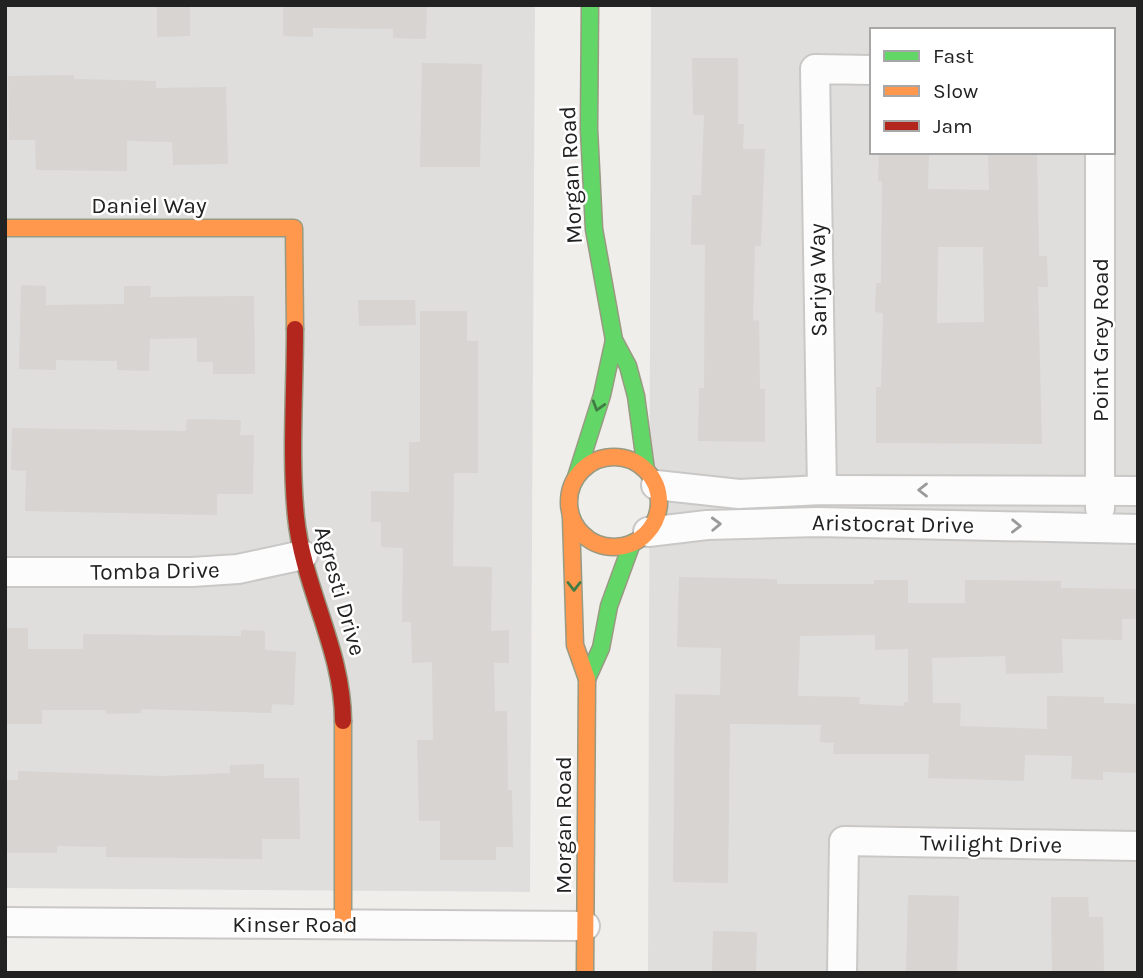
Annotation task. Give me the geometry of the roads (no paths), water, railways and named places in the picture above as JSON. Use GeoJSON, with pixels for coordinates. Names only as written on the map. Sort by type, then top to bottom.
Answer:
{"type":"FeatureCollection","features":[{"type":"Feature","properties":{"kind":"street","name":"Morgan Road"},"geometry":{"type":"LineString","coordinates":[[590,5],[589,129],[594,229],[614,340],[628,366],[651,478]]}},
{"type":"Feature","properties":{"kind":"street","name":"Sariya Way"},"geometry":{"type":"LineString","coordinates":[[822,490],[815,69],[870,70]]}},
{"type":"Feature","properties":{"kind":"street","name":"Point Grey Road"},"geometry":{"type":"LineString","coordinates":[[1100,154],[1100,528]]}},
{"type":"Feature","properties":{"kind":"street","name":"Daniel Way"},"geometry":{"type":"LineString","coordinates":[[5,228],[294,228]]}},
{"type":"Feature","properties":{"kind":"street","name":"Agresti Drive"},"geometry":{"type":"LineString","coordinates":[[294,228],[293,477],[303,555],[338,667],[341,694],[343,925]]}},
{"type":"Feature","properties":{"kind":"street","name":"Morgan Road"},"geometry":{"type":"LineString","coordinates":[[576,477],[602,395],[614,340]]}},
{"type":"Feature","properties":{"kind":"street"},"geometry":{"type":"LineString","coordinates":[[609,457],[623,457],[651,478],[658,510],[640,538],[603,546],[590,540],[571,518],[570,490],[585,467],[609,457]]}},
{"type":"Feature","properties":{"kind":"street","name":"Aristocrat Drive"},"geometry":{"type":"LineString","coordinates":[[651,478],[739,494],[822,490],[1138,491]]}},
{"type":"Feature","properties":{"kind":"street","name":"Morgan Road"},"geometry":{"type":"LineString","coordinates":[[571,518],[575,645],[587,678],[585,973]]}},
{"type":"Feature","properties":{"kind":"street","name":"Aristocrat Drive"},"geometry":{"type":"LineString","coordinates":[[640,538],[699,525],[817,522],[1138,529]]}},
{"type":"Feature","properties":{"kind":"street","name":"Morgan Road"},"geometry":{"type":"LineString","coordinates":[[587,678],[601,648],[609,606],[640,538]]}},
{"type":"Feature","properties":{"kind":"street","name":"Tomba Drive"},"geometry":{"type":"LineString","coordinates":[[5,572],[192,572],[238,569],[303,555]]}},
{"type":"Feature","properties":{"kind":"street","name":"Twilight Drive"},"geometry":{"type":"LineString","coordinates":[[842,973],[844,841],[1138,846]]}},
{"type":"Feature","properties":{"kind":"street","name":"Kinser Road"},"geometry":{"type":"LineString","coordinates":[[5,922],[585,926]]}}]}
